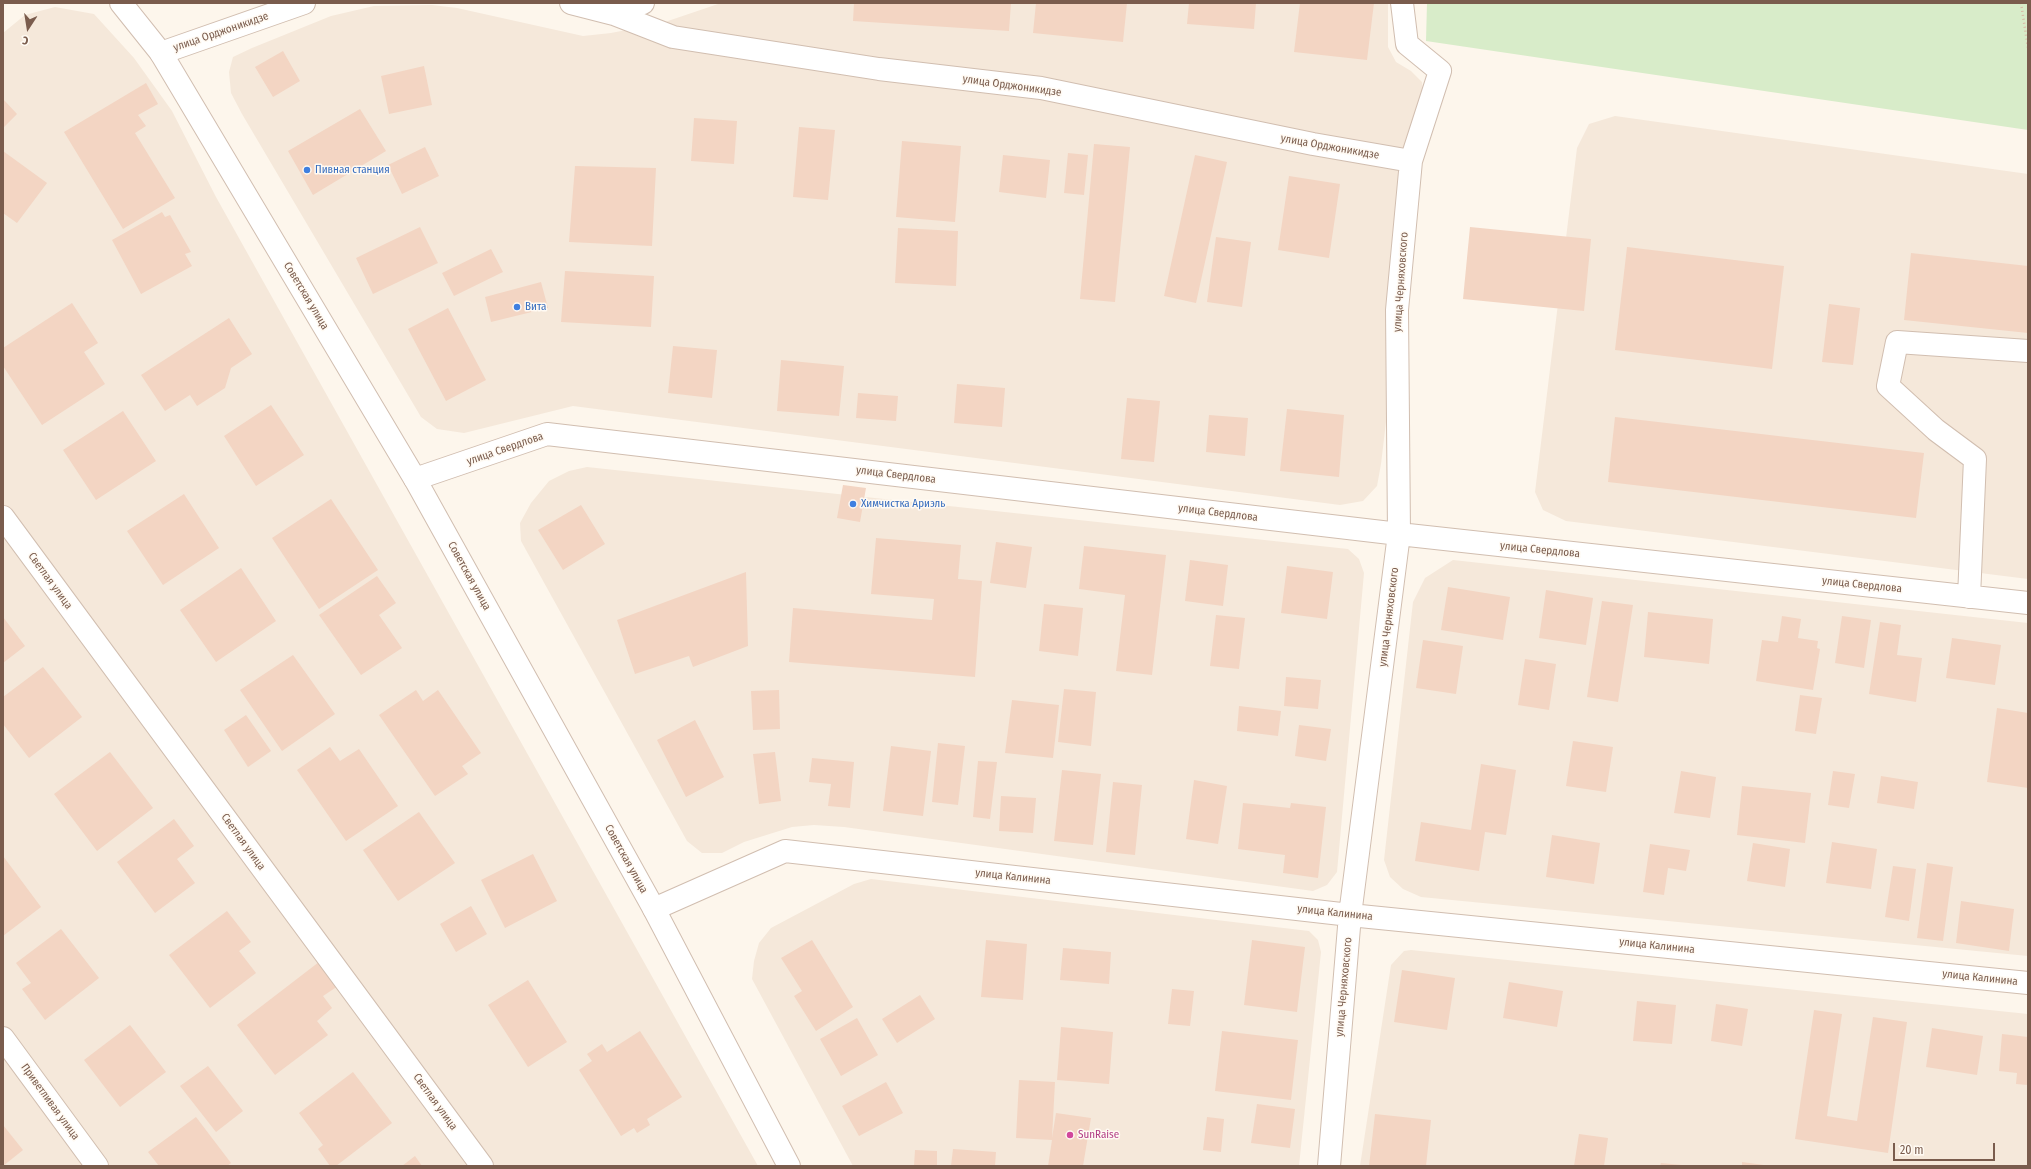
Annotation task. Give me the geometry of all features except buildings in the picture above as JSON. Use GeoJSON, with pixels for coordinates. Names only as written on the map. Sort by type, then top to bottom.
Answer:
{"type":"FeatureCollection","features":[{"type":"Feature","properties":{"kind":"street","name":"Советская улица"},"geometry":{"type":"LineString","coordinates":[[121,3],[161,53],[415,479],[654,909],[789,1166]]}},
{"type":"Feature","properties":{"kind":"street","name":"улица Орджоникидзе"},"geometry":{"type":"LineString","coordinates":[[161,53],[304,3]]}},
{"type":"Feature","properties":{"kind":"street","name":"улица Орджоникидзе"},"geometry":{"type":"LineString","coordinates":[[571,3],[614,14],[673,37],[878,69],[1041,88],[1313,144],[1411,161]]}},
{"type":"Feature","properties":{"kind":"street"},"geometry":{"type":"LineString","coordinates":[[614,14],[643,3]]}},
{"type":"Feature","properties":{"kind":"street","name":"улица Черняховского"},"geometry":{"type":"LineString","coordinates":[[1330,1166],[1350,915],[1399,534],[1397,310],[1411,161],[1440,71],[1407,44],[1402,3]]}},
{"type":"Feature","properties":{"kind":"street"},"geometry":{"type":"LineString","coordinates":[[1969,597],[1975,459],[1936,430],[1888,386],[1897,342],[2028,351]]}},
{"type":"Feature","properties":{"kind":"street","name":"улица Свердлова"},"geometry":{"type":"LineString","coordinates":[[415,479],[547,434],[1399,534],[2028,603]]}},
{"type":"Feature","properties":{"kind":"street","name":"Светлая улица"},"geometry":{"type":"LineString","coordinates":[[3,518],[482,1166]]}},
{"type":"Feature","properties":{"kind":"street","name":"улица Калинина"},"geometry":{"type":"LineString","coordinates":[[654,909],[785,851],[1350,915],[2028,983]]}},
{"type":"Feature","properties":{"kind":"street","name":"Приветливая улица"},"geometry":{"type":"LineString","coordinates":[[3,1038],[97,1166]]}},
{"type":"Feature","properties":{"kind":"path"},"geometry":{"type":"LineString","coordinates":[[2021,3],[2028,48]]}},
{"type":"Feature","properties":{"kind":"shaded area"},"geometry":{"type":"Polygon","coordinates":[[[721,3],[1388,3],[1388,47],[1396,62],[1411,71],[1422,82],[1424,102],[1381,464],[1377,486],[1363,501],[1340,505],[573,406],[464,433],[437,429],[421,417],[242,114],[231,93],[229,72],[233,57],[331,16],[374,6],[432,5],[457,8],[583,36],[611,33],[662,23],[721,3]]]}},
{"type":"Feature","properties":{"kind":"shaded area"},"geometry":{"type":"Polygon","coordinates":[[[55,7],[94,14],[134,58],[172,111],[216,197],[758,1166],[3,1166],[3,33],[25,15],[55,7]]]}},
{"type":"Feature","properties":{"kind":"shaded area"},"geometry":{"type":"Polygon","coordinates":[[[1615,116],[2028,174],[2028,579],[1566,521],[1543,510],[1535,492],[1577,148],[1589,124],[1615,116]]]}},
{"type":"Feature","properties":{"kind":"shaded area"},"geometry":{"type":"Polygon","coordinates":[[[587,467],[1348,549],[1359,559],[1364,573],[1337,872],[1327,885],[1313,891],[844,827],[814,825],[792,827],[744,842],[722,853],[702,853],[687,841],[521,541],[520,523],[531,503],[549,481],[569,471],[587,467]]]}},
{"type":"Feature","properties":{"kind":"shaded area"},"geometry":{"type":"Polygon","coordinates":[[[1453,560],[2028,623],[2028,956],[1421,897],[1403,889],[1390,877],[1384,860],[1413,602],[1425,578],[1453,560]]]}},
{"type":"Feature","properties":{"kind":"shaded area"},"geometry":{"type":"Polygon","coordinates":[[[871,879],[1309,931],[1318,940],[1321,952],[1299,1166],[853,1166],[752,979],[754,961],[759,943],[771,928],[854,884],[871,879]]]}},
{"type":"Feature","properties":{"kind":"shaded area"},"geometry":{"type":"Polygon","coordinates":[[[1411,950],[2028,1014],[2028,1166],[1360,1166],[1391,965],[1404,951],[1411,950]]]}},
{"type":"Feature","properties":{"kind":"green space"},"geometry":{"type":"Polygon","coordinates":[[[1427,3],[2028,3],[2028,130],[1426,41],[1427,3]]]}},
{"type":"Feature","properties":{"kind":"place","name":"Пивная станция"},"geometry":{"type":"Point","coordinates":[307,170]}},
{"type":"Feature","properties":{"kind":"place","name":"Вита"},"geometry":{"type":"Point","coordinates":[517,307]}},
{"type":"Feature","properties":{"kind":"place","name":"Химчистка Ариэль"},"geometry":{"type":"Point","coordinates":[853,504]}},
{"type":"Feature","properties":{"kind":"place","name":"SunRaise"},"geometry":{"type":"Point","coordinates":[1070,1135]}}]}
